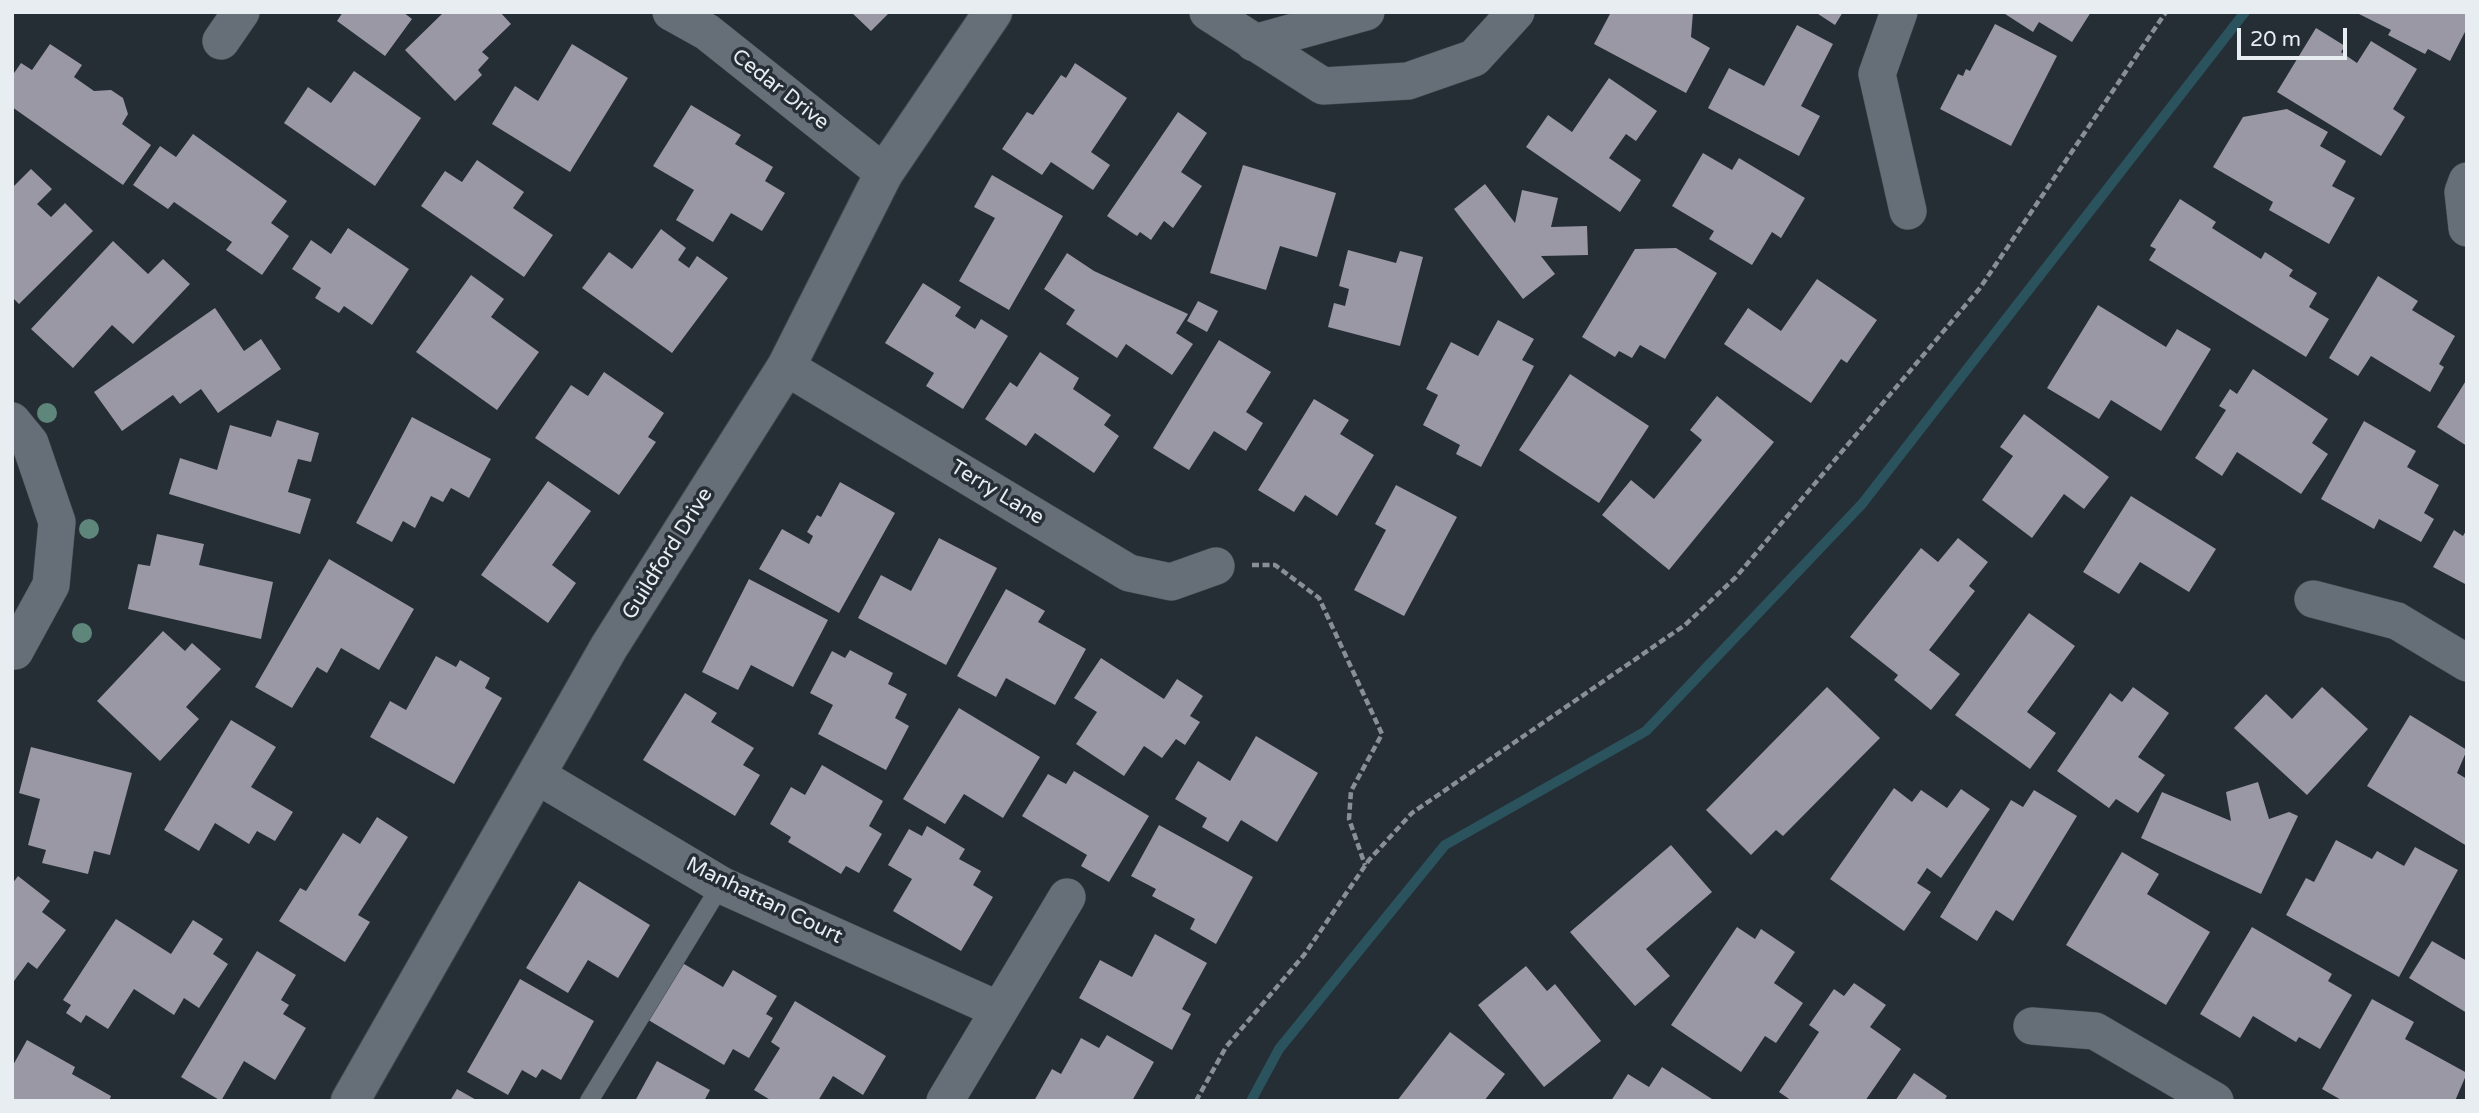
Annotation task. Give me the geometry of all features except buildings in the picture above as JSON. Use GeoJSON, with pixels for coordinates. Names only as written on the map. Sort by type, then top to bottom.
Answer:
{"type":"FeatureCollection","features":[{"type":"Feature","properties":{"kind":"street","name":"Cedar Drive"},"geometry":{"type":"LineString","coordinates":[[671,12],[707,32],[884,173]]}},
{"type":"Feature","properties":{"kind":"street","name":"Guildford Drive"},"geometry":{"type":"LineString","coordinates":[[350,1101],[538,776],[609,647],[786,367],[884,173],[993,12]]}},
{"type":"Feature","properties":{"kind":"street"},"geometry":{"type":"LineString","coordinates":[[1208,12],[1323,86],[1408,80],[1474,58],[1516,12]]}},
{"type":"Feature","properties":{"kind":"street"},"geometry":{"type":"LineString","coordinates":[[1254,43],[1366,12]]}},
{"type":"Feature","properties":{"kind":"street"},"geometry":{"type":"LineString","coordinates":[[1899,12],[1877,74],[1908,211]]}},
{"type":"Feature","properties":{"kind":"street"},"geometry":{"type":"LineString","coordinates":[[2467,181],[2463,192],[2467,228]]}},
{"type":"Feature","properties":{"kind":"street","name":"Terry Lane"},"geometry":{"type":"LineString","coordinates":[[786,367],[1129,573],[1171,582],[1216,566]]}},
{"type":"Feature","properties":{"kind":"street"},"geometry":{"type":"LineString","coordinates":[[12,421],[30,443],[57,522],[51,584],[15,651]]}},
{"type":"Feature","properties":{"kind":"street"},"geometry":{"type":"LineString","coordinates":[[2313,599],[2397,621],[2467,663]]}},
{"type":"Feature","properties":{"kind":"street","name":"Manhattan Court"},"geometry":{"type":"LineString","coordinates":[[538,776],[721,885],[999,1010]]}},
{"type":"Feature","properties":{"kind":"street"},"geometry":{"type":"LineString","coordinates":[[945,1101],[1067,897]]}},
{"type":"Feature","properties":{"kind":"street"},"geometry":{"type":"LineString","coordinates":[[2032,1026],[2095,1031],[2216,1101]]}},
{"type":"Feature","properties":{"kind":"lane"},"geometry":{"type":"LineString","coordinates":[[590,1101],[721,885]]}},
{"type":"Feature","properties":{"kind":"path"},"geometry":{"type":"LineString","coordinates":[[1196,1101],[1226,1047],[1304,955],[1365,865],[1412,813],[1685,625],[1736,577],[1980,288],[2166,12]]}},
{"type":"Feature","properties":{"kind":"path"},"geometry":{"type":"LineString","coordinates":[[1216,566],[1275,565],[1319,598],[1382,734],[1351,791],[1349,819],[1365,865]]}},
{"type":"Feature","properties":{"kind":"waterway"},"geometry":{"type":"LineString","coordinates":[[1251,1101],[1279,1049],[1445,845],[1646,731],[1862,504],[2245,12]]}}]}
